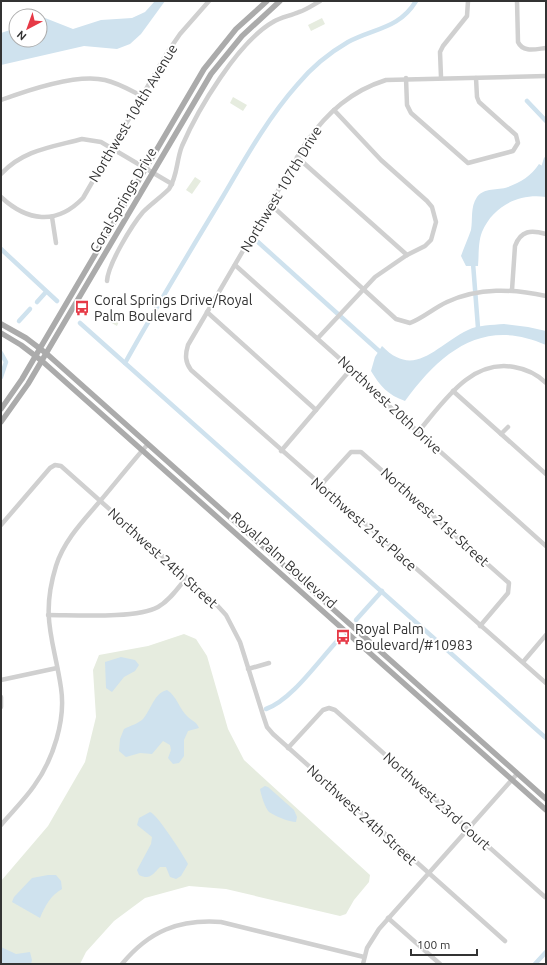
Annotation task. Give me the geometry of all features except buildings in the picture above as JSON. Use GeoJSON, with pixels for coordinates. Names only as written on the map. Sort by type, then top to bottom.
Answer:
{"type":"FeatureCollection","features":[{"type":"Feature","properties":{"kind":"main road","name":"Coral Springs Drive"},"geometry":{"type":"LineString","coordinates":[[1,409],[36,355],[204,69],[236,30],[267,1]]}},
{"type":"Feature","properties":{"kind":"main road","name":"Coral Springs Drive"},"geometry":{"type":"LineString","coordinates":[[1,422],[15,404],[47,354],[211,74],[242,36],[280,1]]}},
{"type":"Feature","properties":{"kind":"main road","name":"Royal Palm Boulevard"},"geometry":{"type":"LineString","coordinates":[[1,324],[40,348],[47,354],[546,799]]}},
{"type":"Feature","properties":{"kind":"main road","name":"Royal Palm Boulevard"},"geometry":{"type":"LineString","coordinates":[[1,333],[42,360],[546,810]]}},
{"type":"Feature","properties":{"kind":"street","name":"Northwest 104th Avenue"},"geometry":{"type":"LineString","coordinates":[[52,217],[74,207],[82,198],[180,34],[209,1]]}},
{"type":"Feature","properties":{"kind":"street"},"geometry":{"type":"LineString","coordinates":[[107,281],[108,272],[112,264],[138,219],[169,190],[178,171],[182,148],[190,129],[215,86],[242,51],[272,22],[305,10],[319,1]]}},
{"type":"Feature","properties":{"kind":"street"},"geometry":{"type":"LineString","coordinates":[[441,78],[440,52],[443,46],[467,16],[468,1]]}},
{"type":"Feature","properties":{"kind":"street"},"geometry":{"type":"LineString","coordinates":[[517,1],[518,42],[520,46],[526,50],[546,48]]}},
{"type":"Feature","properties":{"kind":"street","name":"Northwest 107th Drive"},"geometry":{"type":"LineString","coordinates":[[186,360],[188,345],[297,157],[319,124],[348,97],[366,86],[386,80],[406,78],[546,76]]}},
{"type":"Feature","properties":{"kind":"street"},"geometry":{"type":"LineString","coordinates":[[1,100],[68,80],[86,78],[104,80],[121,85],[142,96]]}},
{"type":"Feature","properties":{"kind":"street"},"geometry":{"type":"LineString","coordinates":[[406,78],[407,105],[410,113],[468,163],[513,151],[518,143],[516,135],[479,102],[477,98],[476,78]]}},
{"type":"Feature","properties":{"kind":"street"},"geometry":{"type":"LineString","coordinates":[[318,338],[363,288],[375,277],[407,255],[425,246],[431,240],[436,222],[435,214],[427,201],[381,160],[334,110]]}},
{"type":"Feature","properties":{"kind":"street"},"geometry":{"type":"LineString","coordinates":[[1,174],[18,158],[27,154],[82,139],[100,142],[172,184]]}},
{"type":"Feature","properties":{"kind":"street"},"geometry":{"type":"LineString","coordinates":[[297,157],[407,255]]}},
{"type":"Feature","properties":{"kind":"street"},"geometry":{"type":"LineString","coordinates":[[1,197],[13,208],[25,214],[37,217],[52,217],[56,243]]}},
{"type":"Feature","properties":{"kind":"street"},"geometry":{"type":"LineString","coordinates":[[270,204],[396,319],[410,323],[449,301],[468,294],[512,290],[546,296]]}},
{"type":"Feature","properties":{"kind":"street"},"geometry":{"type":"LineString","coordinates":[[512,290],[515,246],[522,234],[533,231],[546,234]]}},
{"type":"Feature","properties":{"kind":"street","name":"Northwest 20th Drive"},"geometry":{"type":"LineString","coordinates":[[235,265],[318,338],[379,397],[545,544]]}},
{"type":"Feature","properties":{"kind":"street"},"geometry":{"type":"LineString","coordinates":[[207,312],[316,410]]}},
{"type":"Feature","properties":{"kind":"street","name":"Northwest 21st Place"},"geometry":{"type":"LineString","coordinates":[[186,360],[191,370],[281,451],[546,683]]}},
{"type":"Feature","properties":{"kind":"street"},"geometry":{"type":"LineString","coordinates":[[418,432],[453,391],[472,374],[484,369],[496,366],[521,368],[534,374],[546,383]]}},
{"type":"Feature","properties":{"kind":"street"},"geometry":{"type":"LineString","coordinates":[[281,451],[351,369]]}},
{"type":"Feature","properties":{"kind":"street"},"geometry":{"type":"LineString","coordinates":[[453,391],[546,474]]}},
{"type":"Feature","properties":{"kind":"street"},"geometry":{"type":"LineString","coordinates":[[502,434],[508,427]]}},
{"type":"Feature","properties":{"kind":"street"},"geometry":{"type":"LineString","coordinates":[[1,825],[34,786],[52,751],[58,734],[62,690],[49,630],[48,615],[52,582],[56,565],[63,549],[73,533],[148,444]]}},
{"type":"Feature","properties":{"kind":"street","name":"Northwest 21st Street"},"geometry":{"type":"LineString","coordinates":[[321,485],[351,452],[356,450],[361,452],[415,499],[509,583],[510,588],[508,593],[480,626]]}},
{"type":"Feature","properties":{"kind":"street","name":"Northwest 24th Street"},"geometry":{"type":"LineString","coordinates":[[1,525],[50,468],[55,465],[62,466],[215,603],[226,615],[240,642],[267,727],[288,748],[428,874],[505,941]]}},
{"type":"Feature","properties":{"kind":"street"},"geometry":{"type":"LineString","coordinates":[[48,615],[139,614],[159,606],[168,600],[186,578]]}},
{"type":"Feature","properties":{"kind":"street"},"geometry":{"type":"LineString","coordinates":[[523,662],[546,635]]}},
{"type":"Feature","properties":{"kind":"street"},"geometry":{"type":"LineString","coordinates":[[248,669],[269,663]]}},
{"type":"Feature","properties":{"kind":"street"},"geometry":{"type":"LineString","coordinates":[[1,680],[58,668]]}},
{"type":"Feature","properties":{"kind":"street"},"geometry":{"type":"LineString","coordinates":[[1,697],[1,706]]}},
{"type":"Feature","properties":{"kind":"street","name":"Northwest 23rd Court"},"geometry":{"type":"LineString","coordinates":[[288,748],[322,710],[329,708],[335,710],[545,897]]}},
{"type":"Feature","properties":{"kind":"street"},"geometry":{"type":"LineString","coordinates":[[363,964],[364,957],[373,937],[388,918],[517,774]]}},
{"type":"Feature","properties":{"kind":"street"},"geometry":{"type":"LineString","coordinates":[[388,918],[440,964]]}},
{"type":"Feature","properties":{"kind":"street"},"geometry":{"type":"LineString","coordinates":[[122,964],[145,941],[160,931],[176,925],[206,921],[222,922],[364,957]]}},
{"type":"Feature","properties":{"kind":"shaded area"},"geometry":{"type":"Polygon","coordinates":[[[322,18],[325,24],[311,31],[308,25],[322,18]]]}},
{"type":"Feature","properties":{"kind":"shaded area"},"geometry":{"type":"Polygon","coordinates":[[[233,97],[247,105],[243,111],[230,103],[233,97]]]}},
{"type":"Feature","properties":{"kind":"shaded area"},"geometry":{"type":"Polygon","coordinates":[[[195,177],[201,181],[192,194],[186,190],[195,177]]]}},
{"type":"Feature","properties":{"kind":"shaded area"},"geometry":{"type":"Polygon","coordinates":[[[107,312],[120,319],[117,326],[103,318],[107,312]]]}},
{"type":"Feature","properties":{"kind":"shaded area"},"geometry":{"type":"Polygon","coordinates":[[[184,634],[196,639],[207,656],[228,729],[244,760],[370,875],[369,882],[354,900],[346,914],[340,916],[226,889],[189,886],[145,898],[114,921],[86,952],[80,964],[1,964],[1,881],[48,826],[85,762],[96,717],[93,670],[99,655],[148,646],[184,634]]]}},
{"type":"Feature","properties":{"kind":"water"},"geometry":{"type":"Polygon","coordinates":[[[155,1],[165,1],[141,34],[130,44],[117,49],[84,46],[1,65],[1,33],[8,31],[8,48],[48,48],[48,19],[73,29],[101,20],[132,18],[145,12],[155,1]]]}},
{"type":"Feature","properties":{"kind":"water"},"geometry":{"type":"Polygon","coordinates":[[[539,164],[546,168],[546,197],[536,196],[517,199],[500,208],[487,223],[482,232],[479,244],[478,266],[466,266],[461,256],[471,230],[473,205],[477,197],[484,192],[508,187],[517,183],[529,175],[539,164]]]}},
{"type":"Feature","properties":{"kind":"water"},"geometry":{"type":"Polygon","coordinates":[[[504,324],[546,331],[546,345],[523,337],[502,335],[483,337],[465,344],[449,354],[433,368],[405,401],[389,393],[371,371],[375,357],[382,346],[394,356],[405,360],[415,360],[435,351],[456,336],[472,328],[504,324]]]}},
{"type":"Feature","properties":{"kind":"water"},"geometry":{"type":"Polygon","coordinates":[[[121,657],[135,660],[139,665],[135,671],[124,677],[112,692],[106,688],[105,662],[121,657]]]}},
{"type":"Feature","properties":{"kind":"water"},"geometry":{"type":"Polygon","coordinates":[[[167,690],[185,714],[196,723],[199,728],[188,731],[184,740],[184,756],[179,763],[173,764],[168,758],[171,750],[170,745],[163,741],[152,754],[140,753],[126,757],[119,751],[120,739],[124,729],[143,719],[156,698],[167,690]]]}},
{"type":"Feature","properties":{"kind":"water"},"geometry":{"type":"Polygon","coordinates":[[[265,786],[294,810],[297,817],[296,822],[269,812],[262,798],[260,789],[265,786]]]}},
{"type":"Feature","properties":{"kind":"water"},"geometry":{"type":"Polygon","coordinates":[[[150,812],[164,827],[188,864],[181,876],[176,879],[170,877],[166,867],[160,867],[148,877],[139,875],[137,870],[151,844],[152,837],[137,825],[139,818],[150,812]]]}},
{"type":"Feature","properties":{"kind":"water"},"geometry":{"type":"Polygon","coordinates":[[[56,875],[61,881],[62,889],[48,902],[40,918],[12,902],[14,897],[32,878],[56,875]]]}},
{"type":"Feature","properties":{"kind":"water"},"geometry":{"type":"Polygon","coordinates":[[[1,947],[16,954],[30,952],[32,960],[31,964],[1,964],[1,947]]]}},
{"type":"Feature","properties":{"kind":"waterway"},"geometry":{"type":"LineString","coordinates":[[125,363],[248,154],[266,125],[286,98],[302,79],[327,56],[358,37],[394,23],[402,17],[416,1]]}},
{"type":"Feature","properties":{"kind":"waterway"},"geometry":{"type":"LineString","coordinates":[[527,101],[546,121]]}},
{"type":"Feature","properties":{"kind":"waterway"},"geometry":{"type":"LineString","coordinates":[[542,172],[546,159]]}},
{"type":"Feature","properties":{"kind":"waterway"},"geometry":{"type":"LineString","coordinates":[[258,242],[379,351]]}},
{"type":"Feature","properties":{"kind":"waterway"},"geometry":{"type":"LineString","coordinates":[[1,249],[57,301]]}},
{"type":"Feature","properties":{"kind":"waterway"},"geometry":{"type":"LineString","coordinates":[[473,263],[478,328]]}},
{"type":"Feature","properties":{"kind":"waterway"},"geometry":{"type":"LineString","coordinates":[[37,302],[46,292]]}},
{"type":"Feature","properties":{"kind":"waterway"},"geometry":{"type":"LineString","coordinates":[[19,321],[30,309]]}},
{"type":"Feature","properties":{"kind":"waterway"},"geometry":{"type":"LineString","coordinates":[[80,323],[546,738]]}},
{"type":"Feature","properties":{"kind":"waterway"},"geometry":{"type":"LineString","coordinates":[[1,353],[6,362],[1,377]]}},
{"type":"Feature","properties":{"kind":"waterway"},"geometry":{"type":"LineString","coordinates":[[356,620],[382,591]]}},
{"type":"Feature","properties":{"kind":"waterway"},"geometry":{"type":"LineString","coordinates":[[266,709],[286,697],[305,678],[339,639]]}},
{"type":"Feature","properties":{"kind":"waterway"},"geometry":{"type":"LineString","coordinates":[[535,964],[546,952]]}},
{"type":"Feature","properties":{"kind":"place","name":"Coral Springs Drive/Royal Palm Boulevard"},"geometry":{"type":"Point","coordinates":[82,308]}},
{"type":"Feature","properties":{"kind":"place","name":"Royal Palm Boulevard/#10983"},"geometry":{"type":"Point","coordinates":[343,637]}}]}
